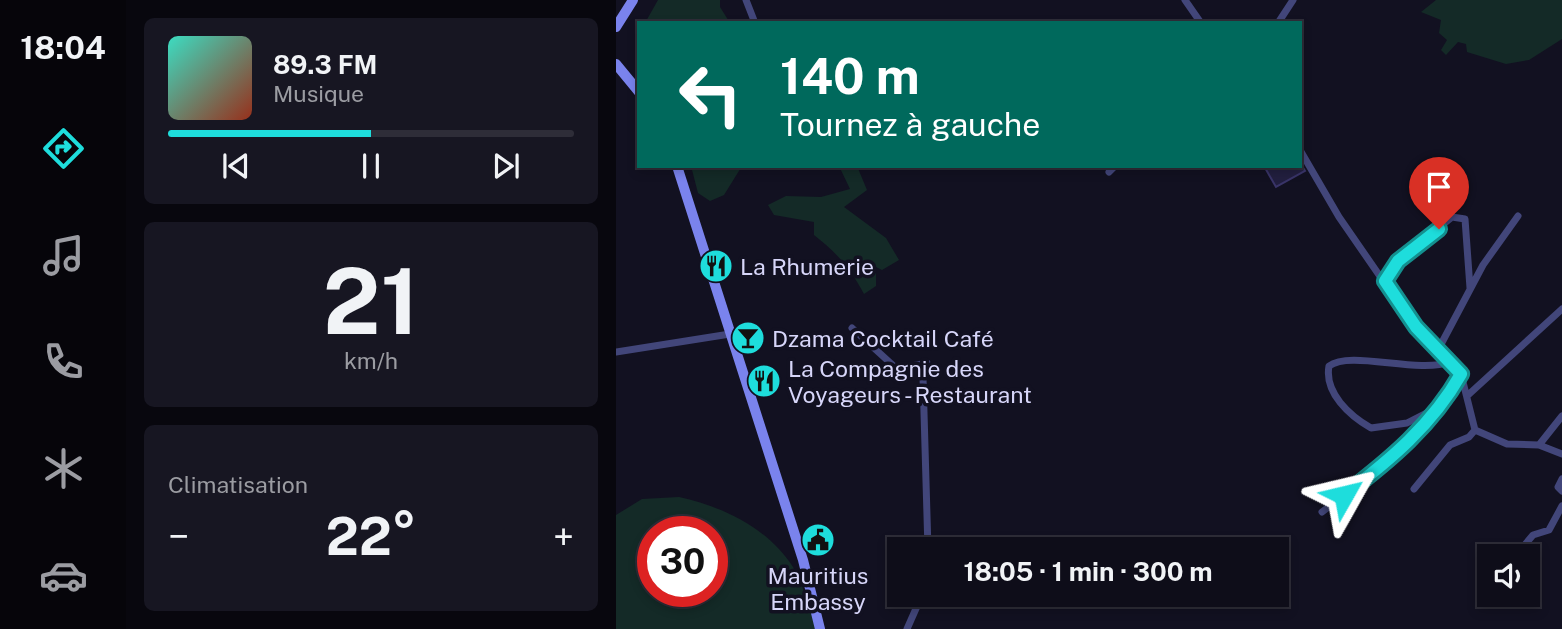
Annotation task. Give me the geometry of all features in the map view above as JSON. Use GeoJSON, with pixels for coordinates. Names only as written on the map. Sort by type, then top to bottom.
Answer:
{"type":"FeatureCollection","features":[{"type":"Feature","properties":{"kind":"main road"},"geometry":{"type":"LineString","coordinates":[[616,27],[632,0]]}},
{"type":"Feature","properties":{"kind":"main road"},"geometry":{"type":"LineString","coordinates":[[616,64],[637,90]]}},
{"type":"Feature","properties":{"kind":"main road"},"geometry":{"type":"LineString","coordinates":[[678,168],[803,560],[820,629]]}},
{"type":"Feature","properties":{"kind":"street"},"geometry":{"type":"LineString","coordinates":[[746,0],[754,21]]}},
{"type":"Feature","properties":{"kind":"street"},"geometry":{"type":"LineString","coordinates":[[1185,0],[1200,21]]}},
{"type":"Feature","properties":{"kind":"street"},"geometry":{"type":"LineString","coordinates":[[1279,21],[1293,0]]}},
{"type":"Feature","properties":{"kind":"street"},"geometry":{"type":"LineString","coordinates":[[1302,152],[1339,217],[1416,327],[1461,374],[1475,430]]}},
{"type":"Feature","properties":{"kind":"street"},"geometry":{"type":"LineString","coordinates":[[1438,350],[1483,265],[1518,216]]}},
{"type":"Feature","properties":{"kind":"street"},"geometry":{"type":"LineString","coordinates":[[1385,281],[1398,261],[1452,217],[1465,219],[1471,288]]}},
{"type":"Feature","properties":{"kind":"street"},"geometry":{"type":"LineString","coordinates":[[1467,396],[1562,309]]}},
{"type":"Feature","properties":{"kind":"street"},"geometry":{"type":"LineString","coordinates":[[852,328],[897,369],[927,363],[923,378],[928,537]]}},
{"type":"Feature","properties":{"kind":"street"},"geometry":{"type":"LineString","coordinates":[[616,352],[730,334]]}},
{"type":"Feature","properties":{"kind":"street"},"geometry":{"type":"LineString","coordinates":[[1444,404],[1407,423],[1371,428],[1348,412],[1333,391],[1329,366],[1341,358],[1437,367],[1451,362]]}},
{"type":"Feature","properties":{"kind":"street"},"geometry":{"type":"LineString","coordinates":[[1322,512],[1389,461],[1444,404],[1461,374]]}},
{"type":"Feature","properties":{"kind":"street"},"geometry":{"type":"LineString","coordinates":[[1539,445],[1562,416]]}},
{"type":"Feature","properties":{"kind":"street"},"geometry":{"type":"LineString","coordinates":[[1475,430],[1507,444],[1539,445],[1562,454]]}},
{"type":"Feature","properties":{"kind":"street"},"geometry":{"type":"LineString","coordinates":[[1414,489],[1450,445],[1469,437],[1475,430]]}},
{"type":"Feature","properties":{"kind":"street"},"geometry":{"type":"LineString","coordinates":[[1562,480],[1558,487],[1562,491]]}},
{"type":"Feature","properties":{"kind":"street"},"geometry":{"type":"LineString","coordinates":[[1526,544],[1533,535],[1549,530],[1562,506]]}},
{"type":"Feature","properties":{"kind":"street"},"geometry":{"type":"LineString","coordinates":[[907,629],[917,607]]}},
{"type":"Feature","properties":{"kind":"green space"},"geometry":{"type":"Polygon","coordinates":[[[658,0],[720,0],[720,7],[729,21],[646,21],[658,0]]]}},
{"type":"Feature","properties":{"kind":"green space"},"geometry":{"type":"Polygon","coordinates":[[[1436,0],[1562,0],[1562,39],[1529,60],[1506,64],[1467,52],[1466,44],[1458,42],[1446,55],[1441,50],[1447,40],[1439,33],[1441,20],[1421,12],[1436,0]]]}},
{"type":"Feature","properties":{"kind":"green space"},"geometry":{"type":"Polygon","coordinates":[[[692,168],[741,168],[724,195],[710,201],[698,193],[692,168]]]}},
{"type":"Feature","properties":{"kind":"green space"},"geometry":{"type":"Polygon","coordinates":[[[840,168],[858,168],[867,190],[844,207],[886,238],[899,260],[882,270],[876,267],[876,286],[864,294],[842,262],[814,235],[814,222],[774,215],[768,205],[786,196],[821,197],[850,189],[840,168]]]}},
{"type":"Feature","properties":{"kind":"green space"},"geometry":{"type":"Polygon","coordinates":[[[679,497],[728,513],[743,521],[770,541],[793,567],[816,629],[616,629],[616,515],[642,499],[679,497]]]}},
{"type":"Feature","properties":{"kind":"building"},"geometry":{"type":"Polygon","coordinates":[[[1302,166],[1305,171],[1276,187],[1265,168],[1302,166]]]}},
{"type":"Feature","properties":{"kind":"place","name":"La Rhumerie"},"geometry":{"type":"Point","coordinates":[716,266]}},
{"type":"Feature","properties":{"kind":"place","name":"Dzama Cocktail Café"},"geometry":{"type":"Point","coordinates":[748,338]}},
{"type":"Feature","properties":{"kind":"place","name":"La Compagnie des Voyageurs - Restaurant"},"geometry":{"type":"Point","coordinates":[764,381]}},
{"type":"Feature","properties":{"kind":"place","name":"Mauritius Embassy"},"geometry":{"type":"Point","coordinates":[818,540]}},
{"type":"Feature","properties":{"kind":"route"},"geometry":{"type":"LineString","coordinates":[[1344,495],[1389,461],[1422,429],[1444,404],[1461,374],[1416,327],[1385,281],[1398,261],[1439,229]]}}]}
